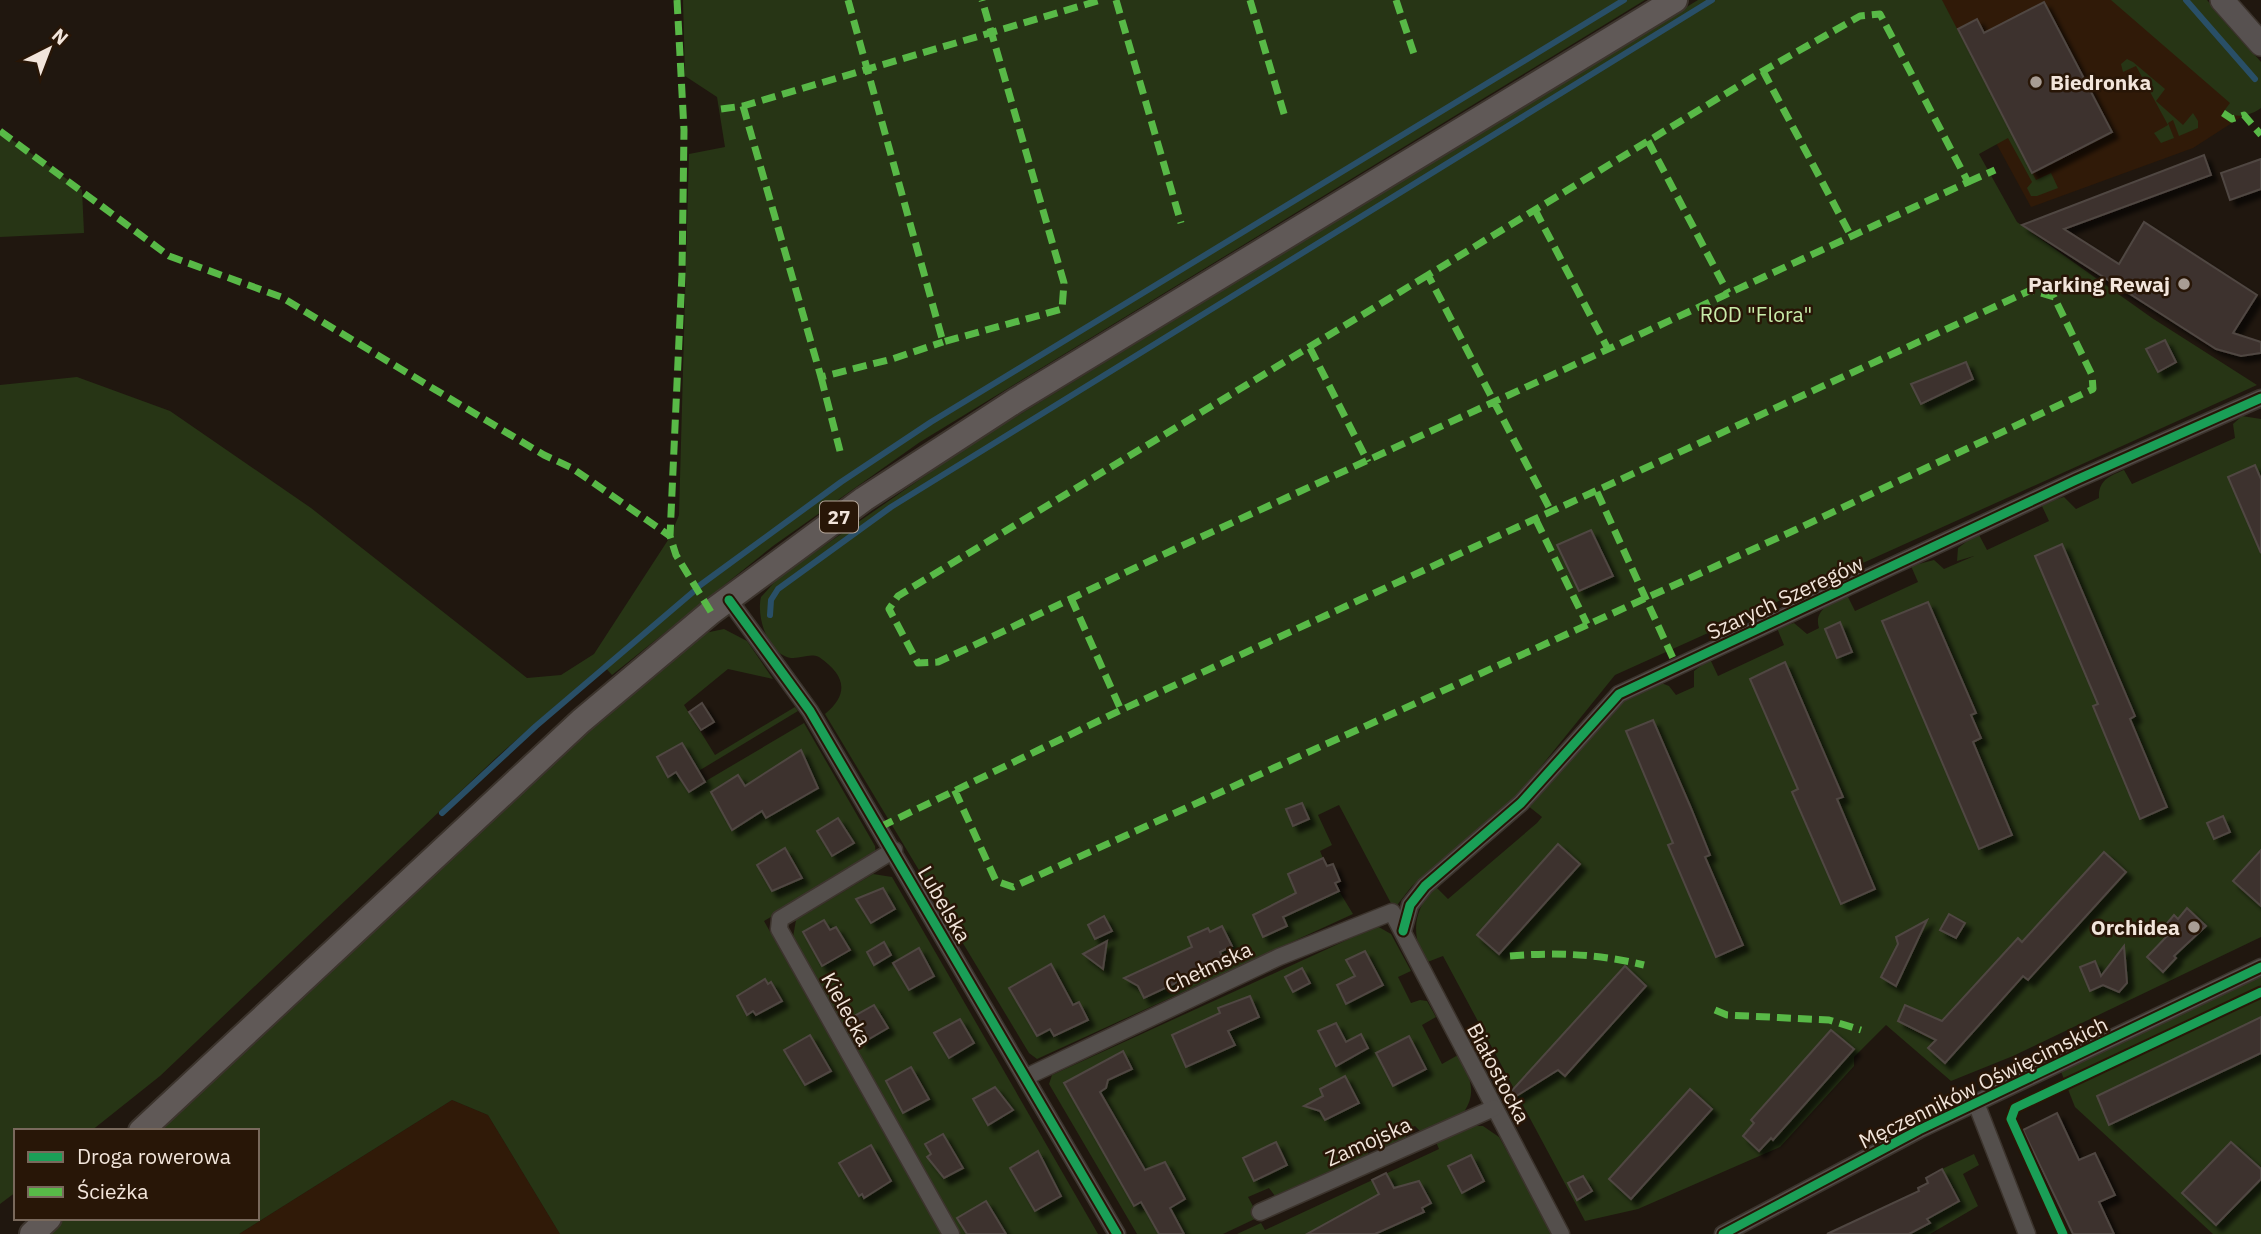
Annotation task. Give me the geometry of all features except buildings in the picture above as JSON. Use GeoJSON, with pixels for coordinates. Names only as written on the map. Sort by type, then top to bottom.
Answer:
{"type":"FeatureCollection","features":[{"type":"Feature","properties":{"kind":"main road","name":"27"},"geometry":{"type":"LineString","coordinates":[[143,1129],[581,721],[729,600],[864,499],[1015,401],[1675,0]]}},
{"type":"Feature","properties":{"kind":"main road"},"geometry":{"type":"LineString","coordinates":[[32,1234],[46,1220]]}},
{"type":"Feature","properties":{"kind":"street"},"geometry":{"type":"LineString","coordinates":[[2228,5],[2261,44]]}},
{"type":"Feature","properties":{"kind":"street","name":"Szarych Szeregów"},"geometry":{"type":"LineString","coordinates":[[1403,930],[1410,905],[1425,886],[1521,803],[1619,694],[2076,480],[2261,398]]}},
{"type":"Feature","properties":{"kind":"street","name":"Lubelska"},"geometry":{"type":"LineString","coordinates":[[729,600],[810,711],[1117,1234]]}},
{"type":"Feature","properties":{"kind":"street","name":"Kielecka"},"geometry":{"type":"LineString","coordinates":[[894,850],[780,919],[779,929],[951,1234]]}},
{"type":"Feature","properties":{"kind":"street","name":"Chełmska"},"geometry":{"type":"LineString","coordinates":[[1026,1077],[1259,966],[1364,922],[1392,912],[1403,930]]}},
{"type":"Feature","properties":{"kind":"street","name":"Białostocka"},"geometry":{"type":"LineString","coordinates":[[1403,930],[1561,1234]]}},
{"type":"Feature","properties":{"kind":"street","name":"Męczenników Oświęcimskich"},"geometry":{"type":"LineString","coordinates":[[1723,1234],[1976,1103],[2261,967]]}},
{"type":"Feature","properties":{"kind":"street"},"geometry":{"type":"LineString","coordinates":[[1976,1103],[2027,1234]]}},
{"type":"Feature","properties":{"kind":"street","name":"Zamojska"},"geometry":{"type":"LineString","coordinates":[[1260,1212],[1494,1108]]}},
{"type":"Feature","properties":{"kind":"shaded area"},"geometry":{"type":"Polygon","coordinates":[[[1918,0],[2121,0],[2252,110],[2193,148],[2031,207],[1918,0]]]}},
{"type":"Feature","properties":{"kind":"shaded area"},"geometry":{"type":"Polygon","coordinates":[[[452,1100],[488,1115],[560,1234],[239,1234],[452,1100]]]}},
{"type":"Feature","properties":{"kind":"green space"},"geometry":{"type":"Polygon","coordinates":[[[683,0],[1645,0],[920,442],[773,546],[612,675],[603,665],[498,756],[160,1076],[94,1129],[14,1129],[14,1194],[0,1204],[0,385],[77,377],[170,411],[311,508],[527,678],[561,675],[594,654],[670,537],[679,515],[689,154],[725,147],[717,97],[685,76],[683,0]]]}},
{"type":"Feature","properties":{"kind":"green space","name":"ROD \"Flora\""},"geometry":{"type":"Polygon","coordinates":[[[1698,0],[1942,0],[2036,180],[2051,173],[2058,188],[2031,196],[2027,188],[2032,182],[2008,138],[1979,154],[2017,222],[2152,318],[2257,385],[1615,675],[1518,795],[1412,886],[1394,909],[1339,805],[1318,815],[1332,845],[1320,851],[1323,858],[1289,874],[1303,907],[1339,891],[1353,914],[1037,1059],[1029,1053],[825,714],[838,699],[841,691],[839,677],[819,657],[791,658],[776,650],[762,624],[761,597],[779,577],[968,446],[1698,0]]]}},
{"type":"Feature","properties":{"kind":"green space"},"geometry":{"type":"Polygon","coordinates":[[[2111,0],[2207,0],[2261,62],[2261,108],[2243,116],[2224,111],[2230,103],[2111,0]]]}},
{"type":"Feature","properties":{"kind":"green space"},"geometry":{"type":"Polygon","coordinates":[[[2127,59],[2133,62],[2165,89],[2156,101],[2183,125],[2193,113],[2198,121],[2198,128],[2179,136],[2173,120],[2168,123],[2174,138],[2161,143],[2154,133],[2168,125],[2136,66],[2123,72],[2121,64],[2127,59]]]}},
{"type":"Feature","properties":{"kind":"green space"},"geometry":{"type":"Polygon","coordinates":[[[0,131],[82,190],[84,233],[0,237],[0,131]]]}},
{"type":"Feature","properties":{"kind":"green space"},"geometry":{"type":"Polygon","coordinates":[[[2242,416],[2261,419],[2261,937],[2013,1056],[1951,1081],[1886,1025],[1854,1057],[1854,1066],[1780,1147],[1638,1209],[1585,1221],[1443,956],[1425,963],[1416,923],[1422,905],[1434,885],[1448,899],[1537,823],[1542,817],[1527,805],[1619,701],[1659,682],[1669,686],[1676,695],[1694,687],[1694,671],[1710,659],[1718,676],[1784,645],[1777,628],[1794,623],[1807,634],[1819,628],[1818,621],[1822,611],[1836,600],[1847,595],[1855,611],[1918,582],[1911,566],[1934,560],[1944,569],[1974,556],[1957,561],[1958,548],[1978,533],[1987,550],[2049,521],[2041,504],[2064,497],[2076,509],[2099,498],[2103,483],[2119,472],[2124,470],[2132,484],[2235,438],[2233,424],[2242,416]]]}},
{"type":"Feature","properties":{"kind":"green space"},"geometry":{"type":"Polygon","coordinates":[[[724,629],[747,641],[773,679],[728,669],[684,705],[715,755],[795,707],[798,711],[682,781],[689,791],[804,723],[875,846],[876,855],[764,921],[941,1234],[560,1234],[488,1115],[452,1100],[239,1234],[48,1234],[62,1220],[259,1220],[259,1129],[159,1129],[584,732],[700,634],[724,629]]]}},
{"type":"Feature","properties":{"kind":"green space"},"geometry":{"type":"Polygon","coordinates":[[[873,874],[892,877],[1098,1234],[960,1234],[793,937],[796,920],[873,874]]]}},
{"type":"Feature","properties":{"kind":"green space"},"geometry":{"type":"Polygon","coordinates":[[[1377,926],[1391,934],[1411,971],[1398,977],[1411,1003],[1427,1001],[1436,1017],[1422,1025],[1442,1064],[1458,1055],[1466,1069],[1471,1097],[1464,1112],[1421,1132],[1415,1126],[1406,1130],[1406,1138],[1384,1147],[1378,1142],[1368,1146],[1368,1156],[1275,1196],[1269,1188],[1248,1197],[1259,1217],[1223,1234],[1137,1234],[1049,1084],[1052,1075],[1349,939],[1347,935],[1377,926]]]}},
{"type":"Feature","properties":{"kind":"green space"},"geometry":{"type":"Polygon","coordinates":[[[2261,967],[2261,1234],[2213,1234],[2075,1107],[2058,1064],[2261,967]]]}},
{"type":"Feature","properties":{"kind":"green space"},"geometry":{"type":"Polygon","coordinates":[[[1470,1126],[1483,1126],[1499,1137],[1554,1234],[1237,1234],[1261,1223],[1265,1230],[1439,1149],[1436,1142],[1470,1126]]]}},
{"type":"Feature","properties":{"kind":"green space"},"geometry":{"type":"Polygon","coordinates":[[[1974,1154],[1979,1165],[1963,1174],[1978,1206],[1930,1234],[1909,1234],[1929,1223],[1927,1219],[1959,1201],[1942,1169],[1974,1154]]]}},
{"type":"Feature","properties":{"kind":"waterway"},"geometry":{"type":"LineString","coordinates":[[699,586],[841,482],[931,422],[1624,0]]}},
{"type":"Feature","properties":{"kind":"waterway"},"geometry":{"type":"LineString","coordinates":[[770,615],[771,600],[778,589],[891,507],[1712,0]]}},
{"type":"Feature","properties":{"kind":"waterway"},"geometry":{"type":"LineString","coordinates":[[2186,0],[2255,79]]}},
{"type":"Feature","properties":{"kind":"waterway"},"geometry":{"type":"LineString","coordinates":[[442,813],[536,726],[693,592]]}},
{"type":"Feature","properties":{"kind":"marked path"},"geometry":{"type":"LineString","coordinates":[[677,0],[684,130],[682,274],[670,536],[676,555],[711,612]]}},
{"type":"Feature","properties":{"kind":"marked path"},"geometry":{"type":"LineString","coordinates":[[848,0],[943,342],[1062,309],[1064,283],[982,0]]}},
{"type":"Feature","properties":{"kind":"marked path"},"geometry":{"type":"LineString","coordinates":[[721,109],[743,106],[1101,0]]}},
{"type":"Feature","properties":{"kind":"marked path"},"geometry":{"type":"LineString","coordinates":[[1116,0],[1181,223]]}},
{"type":"Feature","properties":{"kind":"marked path"},"geometry":{"type":"LineString","coordinates":[[1250,0],[1285,117]]}},
{"type":"Feature","properties":{"kind":"marked path"},"geometry":{"type":"LineString","coordinates":[[1396,0],[1415,57]]}},
{"type":"Feature","properties":{"kind":"marked path"},"geometry":{"type":"LineString","coordinates":[[1428,275],[898,596],[889,609],[918,663],[938,662],[1175,549],[1473,412],[1572,366],[1968,182],[1880,14],[1860,16],[1763,71],[1428,275],[1552,513]]}},
{"type":"Feature","properties":{"kind":"marked path"},"geometry":{"type":"LineString","coordinates":[[1763,71],[1851,236]]}},
{"type":"Feature","properties":{"kind":"marked path"},"geometry":{"type":"LineString","coordinates":[[743,106],[821,377],[892,359],[943,342]]}},
{"type":"Feature","properties":{"kind":"marked path"},"geometry":{"type":"LineString","coordinates":[[2223,113],[2232,119],[2244,115],[2261,135]]}},
{"type":"Feature","properties":{"kind":"marked path"},"geometry":{"type":"LineString","coordinates":[[0,131],[169,256],[281,297],[544,455],[572,468],[670,536]]}},
{"type":"Feature","properties":{"kind":"marked path"},"geometry":{"type":"LineString","coordinates":[[1648,141],[1728,293]]}},
{"type":"Feature","properties":{"kind":"marked path"},"geometry":{"type":"LineString","coordinates":[[1968,182],[1995,170]]}},
{"type":"Feature","properties":{"kind":"marked path"},"geometry":{"type":"LineString","coordinates":[[1535,210],[1608,349]]}},
{"type":"Feature","properties":{"kind":"marked path"},"geometry":{"type":"LineString","coordinates":[[880,827],[1121,710],[2031,290],[2054,297],[2092,375],[2093,389],[1795,530],[1013,887],[996,881],[954,789]]}},
{"type":"Feature","properties":{"kind":"marked path"},"geometry":{"type":"LineString","coordinates":[[1310,348],[1368,462]]}},
{"type":"Feature","properties":{"kind":"marked path"},"geometry":{"type":"LineString","coordinates":[[821,377],[840,451]]}},
{"type":"Feature","properties":{"kind":"marked path"},"geometry":{"type":"LineString","coordinates":[[1597,492],[1677,667]]}},
{"type":"Feature","properties":{"kind":"marked path"},"geometry":{"type":"LineString","coordinates":[[1536,520],[1587,624]]}},
{"type":"Feature","properties":{"kind":"marked path"},"geometry":{"type":"LineString","coordinates":[[1071,598],[1121,710]]}},
{"type":"Feature","properties":{"kind":"marked path"},"geometry":{"type":"LineString","coordinates":[[1510,956],[1577,955],[1644,965]]}},
{"type":"Feature","properties":{"kind":"marked path"},"geometry":{"type":"LineString","coordinates":[[1715,1010],[1727,1015],[1829,1020],[1861,1030]]}},
{"type":"Feature","properties":{"kind":"cycle path"},"geometry":{"type":"LineString","coordinates":[[1403,931],[1410,905],[1425,886],[1521,803],[1619,694],[2076,480],[2261,398]]}},
{"type":"Feature","properties":{"kind":"cycle path"},"geometry":{"type":"LineString","coordinates":[[729,600],[810,711],[1117,1234]]}},
{"type":"Feature","properties":{"kind":"cycle path"},"geometry":{"type":"LineString","coordinates":[[1723,1234],[1919,1130],[2261,967]]}},
{"type":"Feature","properties":{"kind":"cycle path"},"geometry":{"type":"LineString","coordinates":[[2063,1234],[2011,1119],[2015,1108],[2261,992]]}},
{"type":"Feature","properties":{"kind":"place","name":"Biedronka"},"geometry":{"type":"Point","coordinates":[2036,82]}},
{"type":"Feature","properties":{"kind":"place","name":"Parking Rewaj"},"geometry":{"type":"Point","coordinates":[2184,284]}},
{"type":"Feature","properties":{"kind":"place","name":"Orchidea"},"geometry":{"type":"Point","coordinates":[2194,927]}}]}
